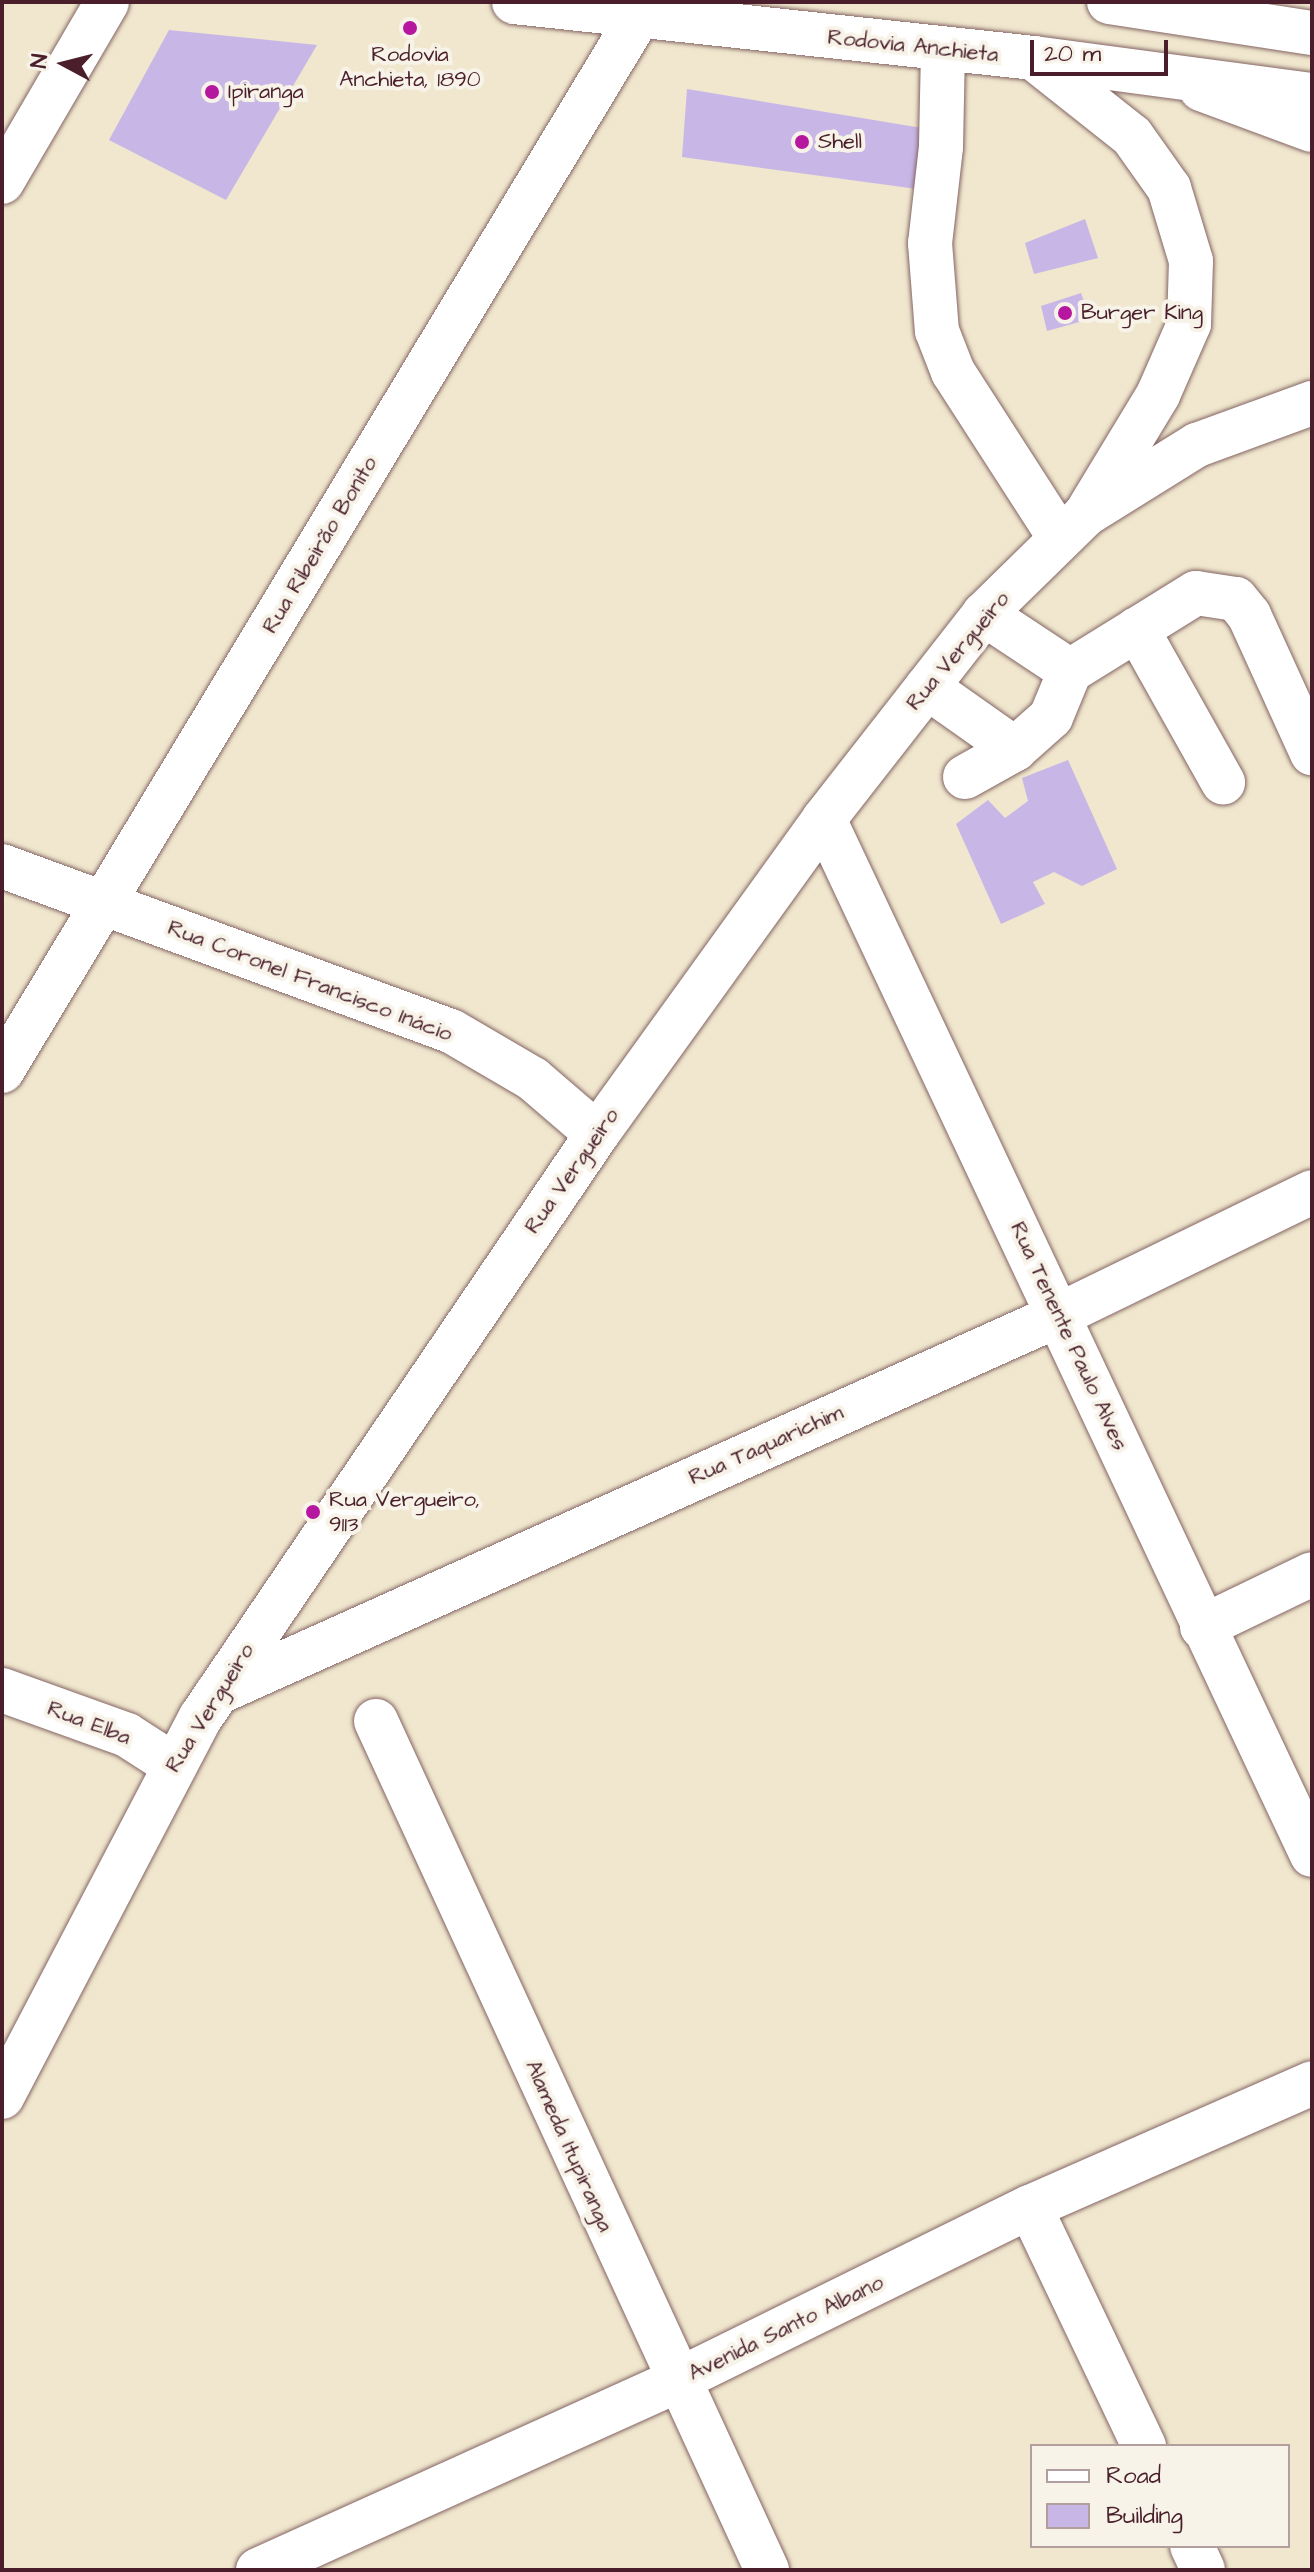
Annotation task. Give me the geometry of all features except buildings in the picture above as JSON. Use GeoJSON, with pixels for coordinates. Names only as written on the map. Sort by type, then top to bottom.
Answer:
{"type":"FeatureCollection","features":[{"type":"Feature","properties":{"kind":"main road"},"geometry":{"type":"LineString","coordinates":[[2,182],[107,2]]}},
{"type":"Feature","properties":{"kind":"main road","name":"Rodovia Anchieta"},"geometry":{"type":"LineString","coordinates":[[514,2],[637,19],[1034,58],[1312,95]]}},
{"type":"Feature","properties":{"kind":"main road"},"geometry":{"type":"LineString","coordinates":[[1109,2],[1312,33]]}},
{"type":"Feature","properties":{"kind":"main road","name":"Rua Ribeirão Bonito"},"geometry":{"type":"LineString","coordinates":[[2,1071],[637,19]]}},
{"type":"Feature","properties":{"kind":"main road"},"geometry":{"type":"LineString","coordinates":[[943,50],[941,147],[930,243],[937,331],[953,372],[1073,526],[1158,395],[1189,324],[1191,261],[1169,188],[1132,136],[1034,58]]}},
{"type":"Feature","properties":{"kind":"main road"},"geometry":{"type":"LineString","coordinates":[[1165,76],[1312,130]]}},
{"type":"Feature","properties":{"kind":"main road","name":"Rua Vergueiro"},"geometry":{"type":"LineString","coordinates":[[2,2097],[172,1764],[217,1693],[597,1134],[824,819],[984,614],[1073,526],[1197,445],[1312,403]]}},
{"type":"Feature","properties":{"kind":"main road"},"geometry":{"type":"LineString","coordinates":[[965,777],[1015,749],[1051,717],[1070,671],[1196,593],[1221,593],[1236,599],[1249,615],[1312,753]]}},
{"type":"Feature","properties":{"kind":"main road"},"geometry":{"type":"LineString","coordinates":[[984,614],[1070,671]]}},
{"type":"Feature","properties":{"kind":"main road"},"geometry":{"type":"LineString","coordinates":[[1137,629],[1223,782]]}},
{"type":"Feature","properties":{"kind":"main road"},"geometry":{"type":"LineString","coordinates":[[927,687],[1015,749]]}},
{"type":"Feature","properties":{"kind":"main road","name":"Rua Tenente Paulo Alves"},"geometry":{"type":"LineString","coordinates":[[824,819],[1061,1314],[1202,1627],[1312,1855]]}},
{"type":"Feature","properties":{"kind":"main road","name":"Rua Coronel Francisco Inácio"},"geometry":{"type":"LineString","coordinates":[[2,866],[451,1031],[533,1079],[597,1134]]}},
{"type":"Feature","properties":{"kind":"main road","name":"Rua Taquarichim"},"geometry":{"type":"LineString","coordinates":[[217,1693],[1061,1314],[1312,1192]]}},
{"type":"Feature","properties":{"kind":"main road"},"geometry":{"type":"LineString","coordinates":[[1202,1627],[1312,1574]]}},
{"type":"Feature","properties":{"kind":"main road","name":"Rua Elba"},"geometry":{"type":"LineString","coordinates":[[2,1690],[127,1735],[172,1764]]}},
{"type":"Feature","properties":{"kind":"main road","name":"Alameda Itupiranga"},"geometry":{"type":"LineString","coordinates":[[376,1721],[676,2381],[767,2570]]}},
{"type":"Feature","properties":{"kind":"main road","name":"Avenida Santo Albano"},"geometry":{"type":"LineString","coordinates":[[258,2570],[676,2381],[1030,2207],[1312,2083]]}},
{"type":"Feature","properties":{"kind":"main road"},"geometry":{"type":"LineString","coordinates":[[1030,2207],[1143,2444]]}},
{"type":"Feature","properties":{"kind":"main road"},"geometry":{"type":"LineString","coordinates":[[1193,2548],[1203,2570]]}},
{"type":"Feature","properties":{"kind":"place","name":"Rodovia Anchieta, 1890"},"geometry":{"type":"Point","coordinates":[410,28]}},
{"type":"Feature","properties":{"kind":"place","name":"Ipiranga"},"geometry":{"type":"Point","coordinates":[212,92]}},
{"type":"Feature","properties":{"kind":"place","name":"Shell"},"geometry":{"type":"Point","coordinates":[802,142]}},
{"type":"Feature","properties":{"kind":"place","name":"Burger King"},"geometry":{"type":"Point","coordinates":[1065,313]}},
{"type":"Feature","properties":{"kind":"place","name":"Rua Vergueiro, 9113"},"geometry":{"type":"Point","coordinates":[313,1512]}}]}
